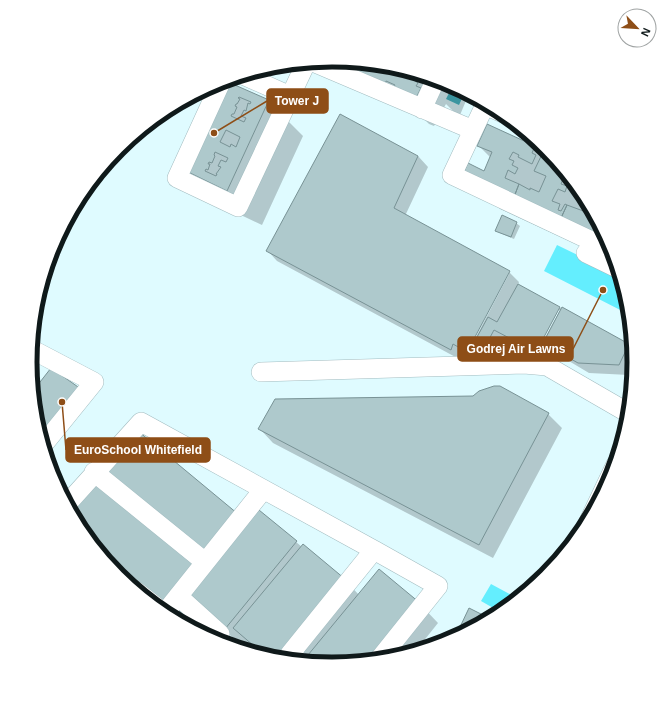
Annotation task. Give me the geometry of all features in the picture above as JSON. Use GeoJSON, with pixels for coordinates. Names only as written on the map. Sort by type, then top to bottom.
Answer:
{"type":"FeatureCollection","features":[{"type":"Feature","properties":{"kind":"lane"},"geometry":{"type":"LineString","coordinates":[[325,67],[473,130]]}},
{"type":"Feature","properties":{"kind":"lane"},"geometry":{"type":"LineString","coordinates":[[217,90],[177,178],[238,207],[303,69]]}},
{"type":"Feature","properties":{"kind":"lane"},"geometry":{"type":"LineString","coordinates":[[251,79],[290,96]]}},
{"type":"Feature","properties":{"kind":"lane"},"geometry":{"type":"LineString","coordinates":[[422,109],[433,85]]}},
{"type":"Feature","properties":{"kind":"lane"},"geometry":{"type":"LineString","coordinates":[[484,109],[452,175],[605,247]]}},
{"type":"Feature","properties":{"kind":"lane"},"geometry":{"type":"LineString","coordinates":[[586,253],[611,265]]}},
{"type":"Feature","properties":{"kind":"lane"},"geometry":{"type":"LineString","coordinates":[[38,352],[94,382],[47,439]]}},
{"type":"Feature","properties":{"kind":"lane"},"geometry":{"type":"LineString","coordinates":[[261,372],[524,364],[547,366],[624,410]]}},
{"type":"Feature","properties":{"kind":"lane"},"geometry":{"type":"LineString","coordinates":[[71,499],[94,472],[141,422],[438,586],[384,653]]}},
{"type":"Feature","properties":{"kind":"lane"},"geometry":{"type":"LineString","coordinates":[[94,472],[205,562]]}},
{"type":"Feature","properties":{"kind":"lane"},"geometry":{"type":"LineString","coordinates":[[168,608],[263,490]]}},
{"type":"Feature","properties":{"kind":"lane"},"geometry":{"type":"LineString","coordinates":[[291,654],[374,550]]}},
{"type":"Feature","properties":{"kind":"lane"},"geometry":{"type":"LineString","coordinates":[[178,596],[220,634]]}},
{"type":"Feature","properties":{"kind":"shaded area"},"geometry":{"type":"Polygon","coordinates":[[[450,91],[463,97],[459,105],[446,99],[450,91]]]}},
{"type":"Feature","properties":{"kind":"shaded area"},"geometry":{"type":"Polygon","coordinates":[[[557,245],[613,272],[623,311],[544,271],[557,245]]]}},
{"type":"Feature","properties":{"kind":"shaded area"},"geometry":{"type":"Polygon","coordinates":[[[491,584],[513,596],[495,609],[481,601],[491,584]]]}},
{"type":"Feature","properties":{"kind":"building"},"geometry":{"type":"Polygon","coordinates":[[[350,68],[409,77],[418,83],[416,86],[421,88],[417,96],[393,89],[395,85],[386,81],[385,84],[350,68]]]}},
{"type":"Feature","properties":{"kind":"building"},"geometry":{"type":"Polygon","coordinates":[[[234,84],[269,100],[227,191],[186,171],[226,87],[234,84]],[[239,97],[238,98],[240,99],[235,106],[237,107],[234,114],[231,116],[244,122],[246,118],[241,116],[244,110],[246,111],[248,103],[250,104],[251,102],[239,97]],[[226,130],[220,142],[230,147],[231,144],[236,147],[240,137],[226,130]],[[215,152],[212,163],[209,162],[208,164],[210,164],[208,170],[206,169],[205,171],[216,176],[221,167],[218,166],[221,160],[226,162],[228,158],[215,152]]]}},
{"type":"Feature","properties":{"kind":"building"},"geometry":{"type":"Polygon","coordinates":[[[340,114],[418,156],[394,208],[510,271],[467,352],[453,344],[451,350],[266,251],[340,114]]]}},
{"type":"Feature","properties":{"kind":"building"},"geometry":{"type":"Polygon","coordinates":[[[487,124],[531,144],[534,147],[532,153],[536,155],[532,164],[518,157],[519,155],[513,152],[509,159],[514,161],[512,165],[518,168],[515,174],[508,170],[505,178],[519,184],[514,197],[463,174],[468,163],[484,171],[492,152],[477,146],[487,124]]]}},
{"type":"Feature","properties":{"kind":"building"},"geometry":{"type":"Polygon","coordinates":[[[542,155],[560,174],[559,177],[563,179],[561,184],[567,186],[565,192],[558,189],[552,201],[560,204],[558,210],[561,211],[565,204],[567,205],[561,218],[514,197],[519,184],[530,190],[530,188],[539,192],[546,176],[534,171],[542,155]]]}},
{"type":"Feature","properties":{"kind":"building"},"geometry":{"type":"Polygon","coordinates":[[[567,205],[586,212],[600,237],[561,218],[567,205]]]}},
{"type":"Feature","properties":{"kind":"building"},"geometry":{"type":"Polygon","coordinates":[[[502,215],[517,222],[511,237],[495,231],[502,215]]]}},
{"type":"Feature","properties":{"kind":"building"},"geometry":{"type":"Polygon","coordinates":[[[518,284],[560,307],[536,352],[494,330],[487,343],[477,337],[488,317],[497,322],[518,284]]]}},
{"type":"Feature","properties":{"kind":"building"},"geometry":{"type":"Polygon","coordinates":[[[562,307],[627,343],[627,348],[619,365],[578,363],[543,343],[562,307]]]}},
{"type":"Feature","properties":{"kind":"building"},"geometry":{"type":"Polygon","coordinates":[[[51,368],[81,389],[45,430],[40,401],[38,384],[51,368]]]}},
{"type":"Feature","properties":{"kind":"building"},"geometry":{"type":"Polygon","coordinates":[[[494,386],[500,386],[549,413],[479,545],[258,429],[275,399],[473,396],[479,391],[494,386]]]}},
{"type":"Feature","properties":{"kind":"building"},"geometry":{"type":"Polygon","coordinates":[[[138,431],[238,514],[205,554],[105,471],[138,431]]]}},
{"type":"Feature","properties":{"kind":"building"},"geometry":{"type":"Polygon","coordinates":[[[95,483],[195,566],[163,604],[138,585],[110,557],[87,527],[75,507],[95,483]]]}},
{"type":"Feature","properties":{"kind":"building"},"geometry":{"type":"Polygon","coordinates":[[[259,510],[297,541],[225,629],[187,597],[259,510]]]}},
{"type":"Feature","properties":{"kind":"building"},"geometry":{"type":"Polygon","coordinates":[[[303,544],[345,579],[284,653],[256,648],[233,628],[303,544]]]}},
{"type":"Feature","properties":{"kind":"building"},"geometry":{"type":"Polygon","coordinates":[[[379,569],[420,603],[377,654],[332,658],[310,657],[308,655],[379,569]]]}},
{"type":"Feature","properties":{"kind":"building"},"geometry":{"type":"Polygon","coordinates":[[[469,608],[484,616],[463,628],[460,627],[469,608]]]}},
{"type":"Feature","properties":{"kind":"building"},"geometry":{"type":"Polygon","coordinates":[[[179,611],[195,624],[185,618],[177,613],[179,611]]]}},
{"type":"Feature","properties":{"kind":"place","name":"Tower J"},"geometry":{"type":"Point","coordinates":[214,133]}},
{"type":"Feature","properties":{"kind":"place","name":"Godrej Air Lawns"},"geometry":{"type":"Point","coordinates":[603,290]}},
{"type":"Feature","properties":{"kind":"place","name":"EuroSchool Whitefield"},"geometry":{"type":"Point","coordinates":[62,402]}}]}
